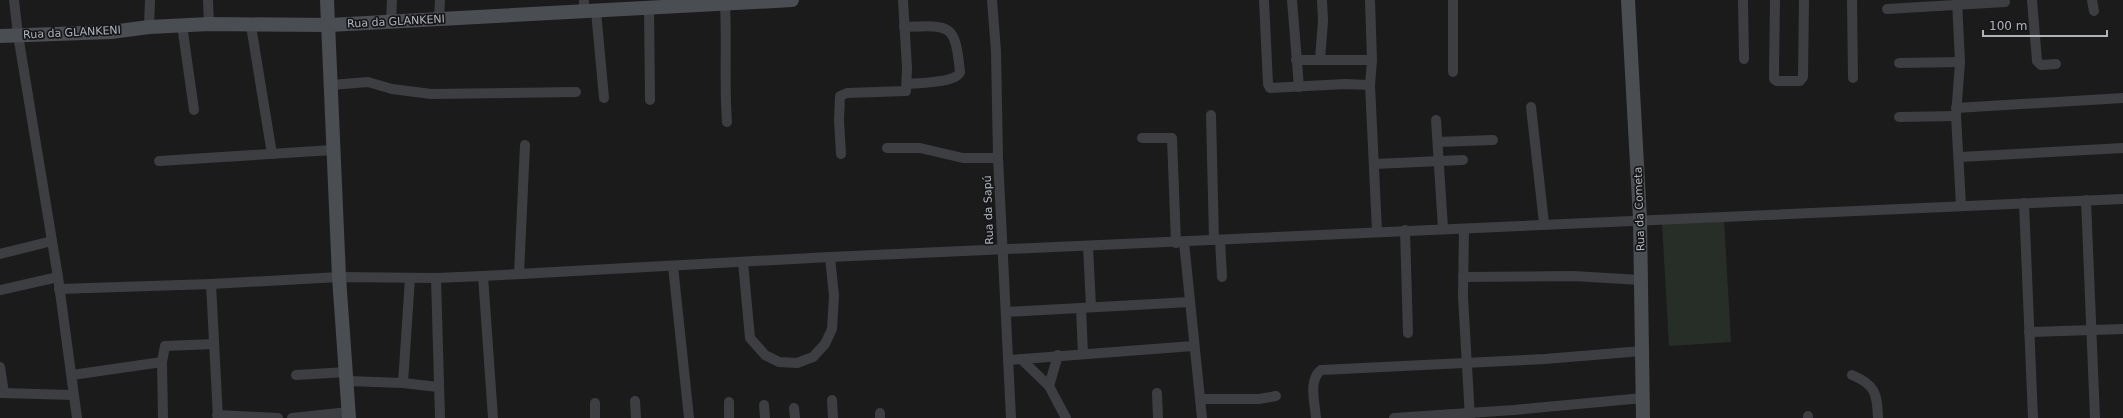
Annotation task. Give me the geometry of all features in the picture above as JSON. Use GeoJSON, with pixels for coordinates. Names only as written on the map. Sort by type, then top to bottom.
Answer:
{"type":"FeatureCollection","features":[{"type":"Feature","properties":{"kind":"street"},"geometry":{"type":"LineString","coordinates":[[14,0],[18,35],[58,277],[77,418]]}},
{"type":"Feature","properties":{"kind":"street"},"geometry":{"type":"LineString","coordinates":[[149,27],[150,0]]}},
{"type":"Feature","properties":{"kind":"street"},"geometry":{"type":"LineString","coordinates":[[208,0],[209,24]]}},
{"type":"Feature","properties":{"kind":"street"},"geometry":{"type":"LineString","coordinates":[[292,418],[349,415],[339,277],[327,0]]}},
{"type":"Feature","properties":{"kind":"street"},"geometry":{"type":"LineString","coordinates":[[391,20],[392,0]]}},
{"type":"Feature","properties":{"kind":"street"},"geometry":{"type":"LineString","coordinates":[[439,19],[440,0]]}},
{"type":"Feature","properties":{"kind":"street","name":"Rua da GLANKENI"},"geometry":{"type":"LineString","coordinates":[[0,36],[111,32],[149,27],[209,24],[251,26],[329,25],[391,20],[439,19],[588,7],[706,2],[725,4],[792,0]]}},
{"type":"Feature","properties":{"kind":"street"},"geometry":{"type":"LineString","coordinates":[[841,154],[838,120],[840,96],[847,93],[906,91],[907,84],[903,0]]}},
{"type":"Feature","properties":{"kind":"street","name":"Rua da Sapú"},"geometry":{"type":"LineString","coordinates":[[992,0],[996,51],[998,158],[1011,418]]}},
{"type":"Feature","properties":{"kind":"street"},"geometry":{"type":"LineString","coordinates":[[1264,0],[1268,86],[1270,88],[1345,84],[1370,85]]}},
{"type":"Feature","properties":{"kind":"street"},"geometry":{"type":"LineString","coordinates":[[1292,0],[1299,87]]}},
{"type":"Feature","properties":{"kind":"street"},"geometry":{"type":"LineString","coordinates":[[1320,59],[1323,21],[1322,0]]}},
{"type":"Feature","properties":{"kind":"street"},"geometry":{"type":"LineString","coordinates":[[1370,0],[1372,60],[1370,85],[1377,231]]}},
{"type":"Feature","properties":{"kind":"street"},"geometry":{"type":"LineString","coordinates":[[1453,0],[1453,72]]}},
{"type":"Feature","properties":{"kind":"street","name":"Rua da Cometa"},"geometry":{"type":"LineString","coordinates":[[1628,0],[1640,219],[1643,418]]}},
{"type":"Feature","properties":{"kind":"street"},"geometry":{"type":"LineString","coordinates":[[1743,0],[1744,59]]}},
{"type":"Feature","properties":{"kind":"street"},"geometry":{"type":"LineString","coordinates":[[1775,0],[1774,79],[1777,81],[1800,80],[1803,76],[1804,0]]}},
{"type":"Feature","properties":{"kind":"street"},"geometry":{"type":"LineString","coordinates":[[1852,0],[1853,78]]}},
{"type":"Feature","properties":{"kind":"street"},"geometry":{"type":"LineString","coordinates":[[2032,0],[2037,61],[2041,65],[2056,64]]}},
{"type":"Feature","properties":{"kind":"street"},"geometry":{"type":"LineString","coordinates":[[2092,0],[2094,12]]}},
{"type":"Feature","properties":{"kind":"street"},"geometry":{"type":"LineString","coordinates":[[1887,9],[1958,3],[2005,2]]}},
{"type":"Feature","properties":{"kind":"street"},"geometry":{"type":"LineString","coordinates":[[1958,3],[1960,62],[1956,112],[1960,157],[1961,205]]}},
{"type":"Feature","properties":{"kind":"street"},"geometry":{"type":"LineString","coordinates":[[725,4],[727,48],[725,90],[728,122]]}},
{"type":"Feature","properties":{"kind":"street"},"geometry":{"type":"LineString","coordinates":[[642,5],[650,100]]}},
{"type":"Feature","properties":{"kind":"street"},"geometry":{"type":"LineString","coordinates":[[588,7],[604,98]]}},
{"type":"Feature","properties":{"kind":"street"},"geometry":{"type":"LineString","coordinates":[[182,25],[194,110]]}},
{"type":"Feature","properties":{"kind":"street"},"geometry":{"type":"LineString","coordinates":[[251,26],[272,154]]}},
{"type":"Feature","properties":{"kind":"street"},"geometry":{"type":"LineString","coordinates":[[904,27],[938,26],[946,28],[950,32],[958,48],[960,72],[955,78],[941,81],[907,84]]}},
{"type":"Feature","properties":{"kind":"street"},"geometry":{"type":"LineString","coordinates":[[1296,60],[1372,60]]}},
{"type":"Feature","properties":{"kind":"street"},"geometry":{"type":"LineString","coordinates":[[1899,63],[1960,62]]}},
{"type":"Feature","properties":{"kind":"street"},"geometry":{"type":"LineString","coordinates":[[331,85],[368,82],[392,89],[431,94],[576,92]]}},
{"type":"Feature","properties":{"kind":"street"},"geometry":{"type":"LineString","coordinates":[[1899,116],[2123,98]]}},
{"type":"Feature","properties":{"kind":"street"},"geometry":{"type":"LineString","coordinates":[[1531,107],[1544,223]]}},
{"type":"Feature","properties":{"kind":"street"},"geometry":{"type":"LineString","coordinates":[[1211,115],[1217,239],[1222,277]]}},
{"type":"Feature","properties":{"kind":"street"},"geometry":{"type":"LineString","coordinates":[[1436,120],[1443,228]]}},
{"type":"Feature","properties":{"kind":"street"},"geometry":{"type":"LineString","coordinates":[[1142,138],[1172,138],[1180,242],[1190,302],[1193,346],[1202,418]]}},
{"type":"Feature","properties":{"kind":"street"},"geometry":{"type":"LineString","coordinates":[[1438,142],[1493,140]]}},
{"type":"Feature","properties":{"kind":"street"},"geometry":{"type":"LineString","coordinates":[[519,274],[525,145]]}},
{"type":"Feature","properties":{"kind":"street"},"geometry":{"type":"LineString","coordinates":[[887,148],[920,148],[963,158],[998,158]]}},
{"type":"Feature","properties":{"kind":"street"},"geometry":{"type":"LineString","coordinates":[[1960,157],[2123,148]]}},
{"type":"Feature","properties":{"kind":"street"},"geometry":{"type":"LineString","coordinates":[[159,161],[333,150]]}},
{"type":"Feature","properties":{"kind":"street"},"geometry":{"type":"LineString","coordinates":[[1374,164],[1463,160]]}},
{"type":"Feature","properties":{"kind":"street"},"geometry":{"type":"LineString","coordinates":[[59,289],[212,284],[339,277],[436,278],[483,276],[830,257],[1180,242],[1443,228],[1464,229],[1544,223],[2123,198]]}},
{"type":"Feature","properties":{"kind":"street"},"geometry":{"type":"LineString","coordinates":[[2086,200],[2095,418]]}},
{"type":"Feature","properties":{"kind":"street"},"geometry":{"type":"LineString","coordinates":[[2024,203],[2033,418]]}},
{"type":"Feature","properties":{"kind":"street"},"geometry":{"type":"LineString","coordinates":[[1464,229],[1463,277],[1470,415]]}},
{"type":"Feature","properties":{"kind":"street"},"geometry":{"type":"LineString","coordinates":[[1405,230],[1408,333]]}},
{"type":"Feature","properties":{"kind":"street"},"geometry":{"type":"LineString","coordinates":[[0,254],[52,241]]}},
{"type":"Feature","properties":{"kind":"street"},"geometry":{"type":"LineString","coordinates":[[1083,354],[1088,246]]}},
{"type":"Feature","properties":{"kind":"street"},"geometry":{"type":"LineString","coordinates":[[743,262],[750,338],[765,354],[779,362],[797,363],[812,357],[825,344],[832,330],[834,296],[830,257]]}},
{"type":"Feature","properties":{"kind":"street"},"geometry":{"type":"LineString","coordinates":[[673,266],[690,418]]}},
{"type":"Feature","properties":{"kind":"street"},"geometry":{"type":"LineString","coordinates":[[483,276],[493,418]]}},
{"type":"Feature","properties":{"kind":"street"},"geometry":{"type":"LineString","coordinates":[[1463,277],[1573,276],[1641,280]]}},
{"type":"Feature","properties":{"kind":"street"},"geometry":{"type":"LineString","coordinates":[[0,290],[58,277]]}},
{"type":"Feature","properties":{"kind":"street"},"geometry":{"type":"LineString","coordinates":[[402,383],[410,278]]}},
{"type":"Feature","properties":{"kind":"street"},"geometry":{"type":"LineString","coordinates":[[436,278],[440,418]]}},
{"type":"Feature","properties":{"kind":"street"},"geometry":{"type":"LineString","coordinates":[[212,284],[217,417],[278,418]]}},
{"type":"Feature","properties":{"kind":"street"},"geometry":{"type":"LineString","coordinates":[[1006,312],[1190,302]]}},
{"type":"Feature","properties":{"kind":"street"},"geometry":{"type":"LineString","coordinates":[[2029,332],[2123,329]]}},
{"type":"Feature","properties":{"kind":"street"},"geometry":{"type":"LineString","coordinates":[[163,418],[163,349],[167,345],[214,344]]}},
{"type":"Feature","properties":{"kind":"street"},"geometry":{"type":"LineString","coordinates":[[1008,360],[1058,355],[1193,346]]}},
{"type":"Feature","properties":{"kind":"street"},"geometry":{"type":"LineString","coordinates":[[1316,418],[1313,381],[1316,374],[1321,370],[1545,360],[1642,351]]}},
{"type":"Feature","properties":{"kind":"street"},"geometry":{"type":"LineString","coordinates":[[1049,386],[1058,355]]}},
{"type":"Feature","properties":{"kind":"street"},"geometry":{"type":"LineString","coordinates":[[1021,359],[1049,386],[1066,418]]}},
{"type":"Feature","properties":{"kind":"street"},"geometry":{"type":"LineString","coordinates":[[72,375],[162,362]]}},
{"type":"Feature","properties":{"kind":"street"},"geometry":{"type":"LineString","coordinates":[[0,367],[2,393],[73,395]]}},
{"type":"Feature","properties":{"kind":"street"},"geometry":{"type":"LineString","coordinates":[[296,375],[347,376],[438,387]]}},
{"type":"Feature","properties":{"kind":"street"},"geometry":{"type":"LineString","coordinates":[[1852,375],[1871,385],[1876,394],[1878,418]]}},
{"type":"Feature","properties":{"kind":"street"},"geometry":{"type":"LineString","coordinates":[[1157,393],[1158,418]]}},
{"type":"Feature","properties":{"kind":"street"},"geometry":{"type":"LineString","coordinates":[[1200,399],[1259,399],[1276,396]]}},
{"type":"Feature","properties":{"kind":"street"},"geometry":{"type":"LineString","coordinates":[[1394,418],[1470,415],[1643,398]]}},
{"type":"Feature","properties":{"kind":"street"},"geometry":{"type":"LineString","coordinates":[[832,400],[833,418]]}},
{"type":"Feature","properties":{"kind":"street"},"geometry":{"type":"LineString","coordinates":[[635,401],[636,418]]}},
{"type":"Feature","properties":{"kind":"street"},"geometry":{"type":"LineString","coordinates":[[729,402],[729,418]]}},
{"type":"Feature","properties":{"kind":"street"},"geometry":{"type":"LineString","coordinates":[[595,403],[595,418]]}},
{"type":"Feature","properties":{"kind":"street"},"geometry":{"type":"LineString","coordinates":[[764,404],[765,418]]}},
{"type":"Feature","properties":{"kind":"street"},"geometry":{"type":"LineString","coordinates":[[794,408],[795,418]]}},
{"type":"Feature","properties":{"kind":"shaded area"},"geometry":{"type":"Polygon","coordinates":[[[1724,219],[1731,342],[1669,346],[1662,223],[1724,219]]]}}]}
